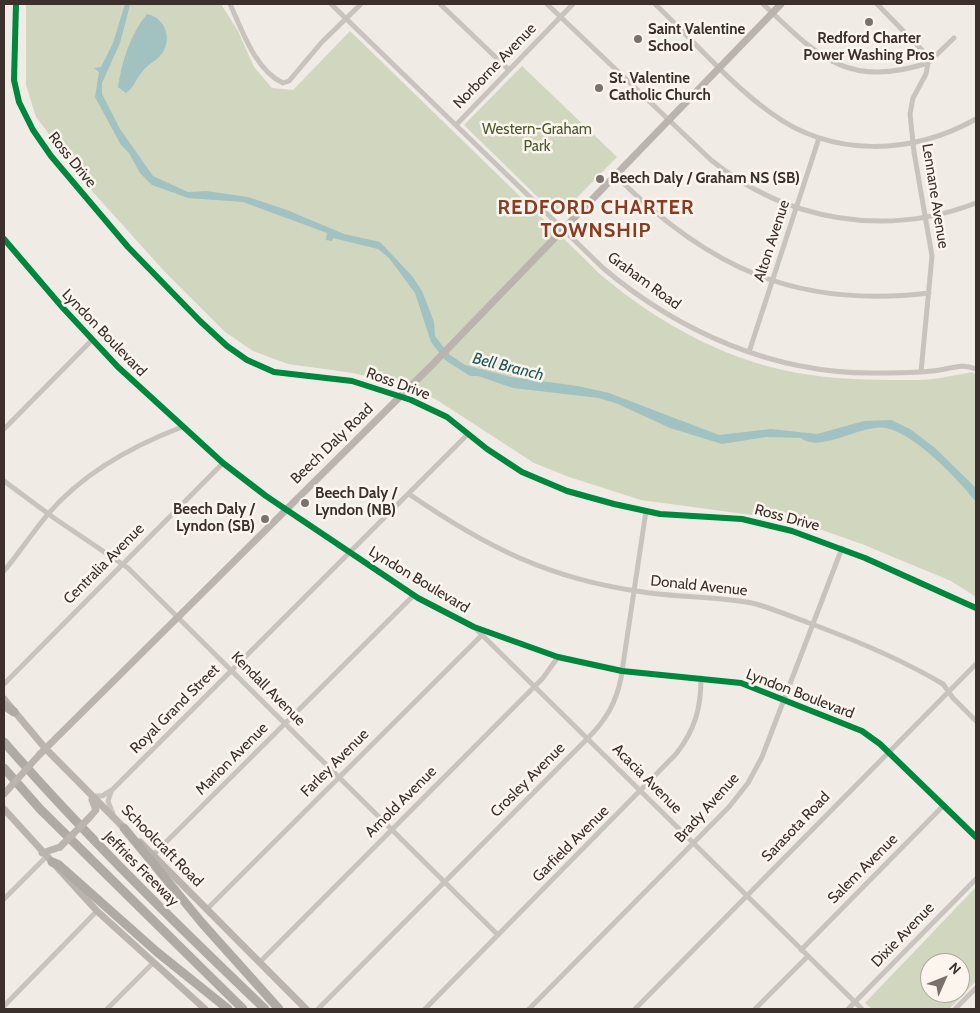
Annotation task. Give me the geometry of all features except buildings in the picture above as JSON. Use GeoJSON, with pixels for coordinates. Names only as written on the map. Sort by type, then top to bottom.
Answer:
{"type":"FeatureCollection","features":[{"type":"Feature","properties":{"kind":"highway"},"geometry":{"type":"LineString","coordinates":[[4,705],[17,715]]}},
{"type":"Feature","properties":{"kind":"highway","name":"Jeffries Freeway"},"geometry":{"type":"LineString","coordinates":[[4,742],[50,795],[116,865],[265,1009]]}},
{"type":"Feature","properties":{"kind":"highway","name":"Jeffries Freeway"},"geometry":{"type":"LineString","coordinates":[[4,768],[40,809],[243,1009]]}},
{"type":"Feature","properties":{"kind":"highway"},"geometry":{"type":"LineString","coordinates":[[124,828],[202,923],[278,1009]]}},
{"type":"Feature","properties":{"kind":"highway"},"geometry":{"type":"LineString","coordinates":[[47,857],[157,952],[228,1009]]}},
{"type":"Feature","properties":{"kind":"main road","name":"Beech Daly Road"},"geometry":{"type":"LineString","coordinates":[[4,794],[42,751],[433,364],[781,4]]}},
{"type":"Feature","properties":{"kind":"main road","name":"Schoolcraft Road"},"geometry":{"type":"LineString","coordinates":[[4,699],[42,751],[153,855],[306,1009]]}},
{"type":"Feature","properties":{"kind":"main road"},"geometry":{"type":"LineString","coordinates":[[4,712],[17,715]]}},
{"type":"Feature","properties":{"kind":"main road"},"geometry":{"type":"LineString","coordinates":[[47,857],[60,847],[89,818],[96,807],[89,795]]}},
{"type":"Feature","properties":{"kind":"main road"},"geometry":{"type":"LineString","coordinates":[[4,809],[97,912],[204,1009]]}},
{"type":"Feature","properties":{"kind":"street","name":"Ross Drive"},"geometry":{"type":"LineString","coordinates":[[16,4],[14,80],[19,102],[33,130],[111,227],[193,314],[234,351],[265,369],[289,375],[360,383],[399,398],[411,400],[447,418],[511,465],[538,479],[590,498],[676,516],[752,521],[792,531],[842,548],[976,608]]}},
{"type":"Feature","properties":{"kind":"street"},"geometry":{"type":"LineString","coordinates":[[230,4],[258,59],[278,81],[283,83],[289,81],[322,42],[361,4]]}},
{"type":"Feature","properties":{"kind":"street","name":"Graham Road"},"geometry":{"type":"LineString","coordinates":[[331,4],[603,268],[653,307],[697,331],[749,352],[791,364],[842,371],[921,372],[964,365],[976,369]]}},
{"type":"Feature","properties":{"kind":"street"},"geometry":{"type":"LineString","coordinates":[[440,4],[509,70]]}},
{"type":"Feature","properties":{"kind":"street"},"geometry":{"type":"LineString","coordinates":[[547,4],[711,160],[737,180],[764,196],[828,217],[861,221],[899,221],[927,217],[976,203]]}},
{"type":"Feature","properties":{"kind":"street","name":"Norborne Avenue"},"geometry":{"type":"LineString","coordinates":[[456,125],[573,4]]}},
{"type":"Feature","properties":{"kind":"street"},"geometry":{"type":"LineString","coordinates":[[655,4],[721,68],[773,114],[819,138],[865,146],[913,144],[956,129],[976,119]]}},
{"type":"Feature","properties":{"kind":"street"},"geometry":{"type":"LineString","coordinates":[[763,4],[811,49],[822,57],[843,66],[885,71],[905,69],[928,63],[923,51],[877,4]]}},
{"type":"Feature","properties":{"kind":"street","name":"Lennane Avenue"},"geometry":{"type":"LineString","coordinates":[[921,372],[932,256],[927,217],[913,144],[910,122],[911,106],[916,90],[926,74],[928,63],[954,38]]}},
{"type":"Feature","properties":{"kind":"street","name":"Alton Avenue"},"geometry":{"type":"LineString","coordinates":[[749,352],[819,138]]}},
{"type":"Feature","properties":{"kind":"street"},"geometry":{"type":"LineString","coordinates":[[616,176],[672,228],[700,247],[731,264],[773,280],[816,292],[837,295],[890,297],[929,293]]}},
{"type":"Feature","properties":{"kind":"street","name":"Lyndon Boulevard"},"geometry":{"type":"LineString","coordinates":[[4,239],[92,340],[182,427],[223,463],[285,509],[414,595],[474,627],[558,657],[622,671],[741,683],[862,731],[889,752],[976,837]]}},
{"type":"Feature","properties":{"kind":"street"},"geometry":{"type":"LineString","coordinates":[[4,429],[92,340]]}},
{"type":"Feature","properties":{"kind":"street"},"geometry":{"type":"LineString","coordinates":[[4,571],[48,514],[77,486],[108,462],[145,442],[182,427]]}},
{"type":"Feature","properties":{"kind":"street","name":"Royal Grand Street"},"geometry":{"type":"LineString","coordinates":[[112,790],[468,434]]}},
{"type":"Feature","properties":{"kind":"street","name":"Centralia Avenue"},"geometry":{"type":"LineString","coordinates":[[4,684],[223,463]]}},
{"type":"Feature","properties":{"kind":"street","name":"Kendall Avenue"},"geometry":{"type":"LineString","coordinates":[[4,481],[48,514],[123,564],[498,935]]}},
{"type":"Feature","properties":{"kind":"street","name":"Donald Avenue"},"geometry":{"type":"LineString","coordinates":[[409,494],[452,524],[508,554],[559,573],[634,591],[744,602],[812,624],[859,643],[943,684],[976,721]]}},
{"type":"Feature","properties":{"kind":"street","name":"Crosley Avenue"},"geometry":{"type":"LineString","coordinates":[[318,1009],[588,738],[613,706],[622,671],[646,511]]}},
{"type":"Feature","properties":{"kind":"street","name":"Brady Avenue"},"geometry":{"type":"LineString","coordinates":[[529,1009],[729,807],[748,783],[762,757],[842,548]]}},
{"type":"Feature","properties":{"kind":"street","name":"Marion Avenue"},"geometry":{"type":"LineString","coordinates":[[153,855],[414,595]]}},
{"type":"Feature","properties":{"kind":"street","name":"Acacia Avenue"},"geometry":{"type":"LineString","coordinates":[[474,627],[808,956]]}},
{"type":"Feature","properties":{"kind":"street","name":"Farley Avenue"},"geometry":{"type":"LineString","coordinates":[[206,910],[482,635]]}},
{"type":"Feature","properties":{"kind":"street","name":"Arnold Avenue"},"geometry":{"type":"LineString","coordinates":[[259,963],[535,687],[549,672],[558,657]]}},
{"type":"Feature","properties":{"kind":"street","name":"Sarasota Road"},"geometry":{"type":"LineString","coordinates":[[635,1009],[976,664]]}},
{"type":"Feature","properties":{"kind":"street","name":"Garfield Avenue"},"geometry":{"type":"LineString","coordinates":[[424,1009],[676,754],[690,734],[699,710],[701,678]]}},
{"type":"Feature","properties":{"kind":"street"},"geometry":{"type":"LineString","coordinates":[[89,795],[102,796],[112,790]]}},
{"type":"Feature","properties":{"kind":"street"},"geometry":{"type":"LineString","coordinates":[[112,790],[108,801],[115,819]]}},
{"type":"Feature","properties":{"kind":"street","name":"Salem Avenue"},"geometry":{"type":"LineString","coordinates":[[801,950],[944,805]]}},
{"type":"Feature","properties":{"kind":"street"},"geometry":{"type":"LineString","coordinates":[[4,899],[47,857]]}},
{"type":"Feature","properties":{"kind":"street","name":"Dixie Avenue"},"geometry":{"type":"LineString","coordinates":[[848,1009],[976,879]]}},
{"type":"Feature","properties":{"kind":"street"},"geometry":{"type":"LineString","coordinates":[[4,1006],[97,912]]}},
{"type":"Feature","properties":{"kind":"street"},"geometry":{"type":"LineString","coordinates":[[755,1009],[808,956],[862,1009]]}},
{"type":"Feature","properties":{"kind":"street"},"geometry":{"type":"LineString","coordinates":[[107,1009],[154,963]]}},
{"type":"Feature","properties":{"kind":"street"},"geometry":{"type":"LineString","coordinates":[[955,1009],[976,988]]}},
{"type":"Feature","properties":{"kind":"green space"},"geometry":{"type":"Polygon","coordinates":[[[26,4],[221,4],[238,31],[254,67],[272,88],[293,90],[350,31],[601,275],[623,293],[672,326],[698,340],[753,362],[782,370],[824,377],[917,380],[973,372],[976,376],[976,597],[951,581],[862,544],[796,521],[641,500],[569,477],[534,463],[437,400],[399,381],[394,383],[353,373],[288,364],[253,351],[225,332],[165,272],[92,191],[36,117],[26,85],[26,4]]]}},
{"type":"Feature","properties":{"kind":"green space","name":"Western-Graham Park"},"geometry":{"type":"Polygon","coordinates":[[[522,66],[617,157],[558,217],[464,125],[522,66]]]}},
{"type":"Feature","properties":{"kind":"green space"},"geometry":{"type":"Polygon","coordinates":[[[976,887],[976,981],[970,987],[970,953],[920,953],[920,1003],[955,1003],[949,1009],[872,1009],[865,1003],[976,887]]]}},
{"type":"Feature","properties":{"kind":"water","name":"Bell Branch"},"geometry":{"type":"Polygon","coordinates":[[[125,4],[130,4],[129,9],[120,43],[102,83],[102,94],[120,129],[153,176],[188,192],[206,191],[248,197],[287,210],[344,234],[380,242],[412,276],[422,291],[434,322],[435,336],[450,355],[465,365],[511,377],[578,386],[609,393],[719,435],[771,429],[817,434],[864,421],[891,420],[910,429],[935,448],[976,488],[976,502],[935,458],[909,438],[886,428],[866,430],[830,441],[809,442],[801,438],[766,437],[722,444],[670,428],[618,404],[599,398],[513,388],[478,376],[470,376],[445,360],[431,342],[415,293],[389,258],[378,249],[333,238],[332,241],[326,240],[327,233],[243,202],[188,198],[152,185],[140,173],[129,153],[121,145],[95,97],[99,72],[94,68],[101,67],[113,43],[125,4]]]}},
{"type":"Feature","properties":{"kind":"water"},"geometry":{"type":"Polygon","coordinates":[[[147,14],[154,16],[163,25],[166,31],[166,44],[160,56],[144,70],[126,93],[118,87],[122,68],[131,39],[147,14]]]}},
{"type":"Feature","properties":{"kind":"cycle path"},"geometry":{"type":"LineString","coordinates":[[16,4],[14,80],[19,102],[33,130],[51,156],[128,247],[200,321],[227,346],[247,360],[274,372],[352,381],[411,400],[447,417],[487,449],[522,472],[567,491],[660,514],[742,519],[792,531],[865,558],[976,608]]}},
{"type":"Feature","properties":{"kind":"cycle path"},"geometry":{"type":"LineString","coordinates":[[4,239],[63,308],[118,367],[223,463],[266,496],[418,598],[474,627],[558,657],[622,671],[741,683],[862,731],[880,744],[976,837]]}},
{"type":"Feature","properties":{"kind":"place","name":"Redford Charter Power Washing Pros"},"geometry":{"type":"Point","coordinates":[869,22]}},
{"type":"Feature","properties":{"kind":"place","name":"Saint Valentine School"},"geometry":{"type":"Point","coordinates":[638,39]}},
{"type":"Feature","properties":{"kind":"place","name":"St. Valentine Catholic Church"},"geometry":{"type":"Point","coordinates":[599,88]}},
{"type":"Feature","properties":{"kind":"place","name":"Beech Daly / Graham NS (SB)"},"geometry":{"type":"Point","coordinates":[600,179]}},
{"type":"Feature","properties":{"kind":"place","name":"Beech Daly / Lyndon (NB)"},"geometry":{"type":"Point","coordinates":[305,503]}},
{"type":"Feature","properties":{"kind":"place","name":"Beech Daly / Lyndon (SB)"},"geometry":{"type":"Point","coordinates":[265,519]}},
{"type":"Feature","properties":{"kind":"district","name":"REDFORD CHARTER TOWNSHIP"},"geometry":{"type":"Point","coordinates":[596,220]}}]}
